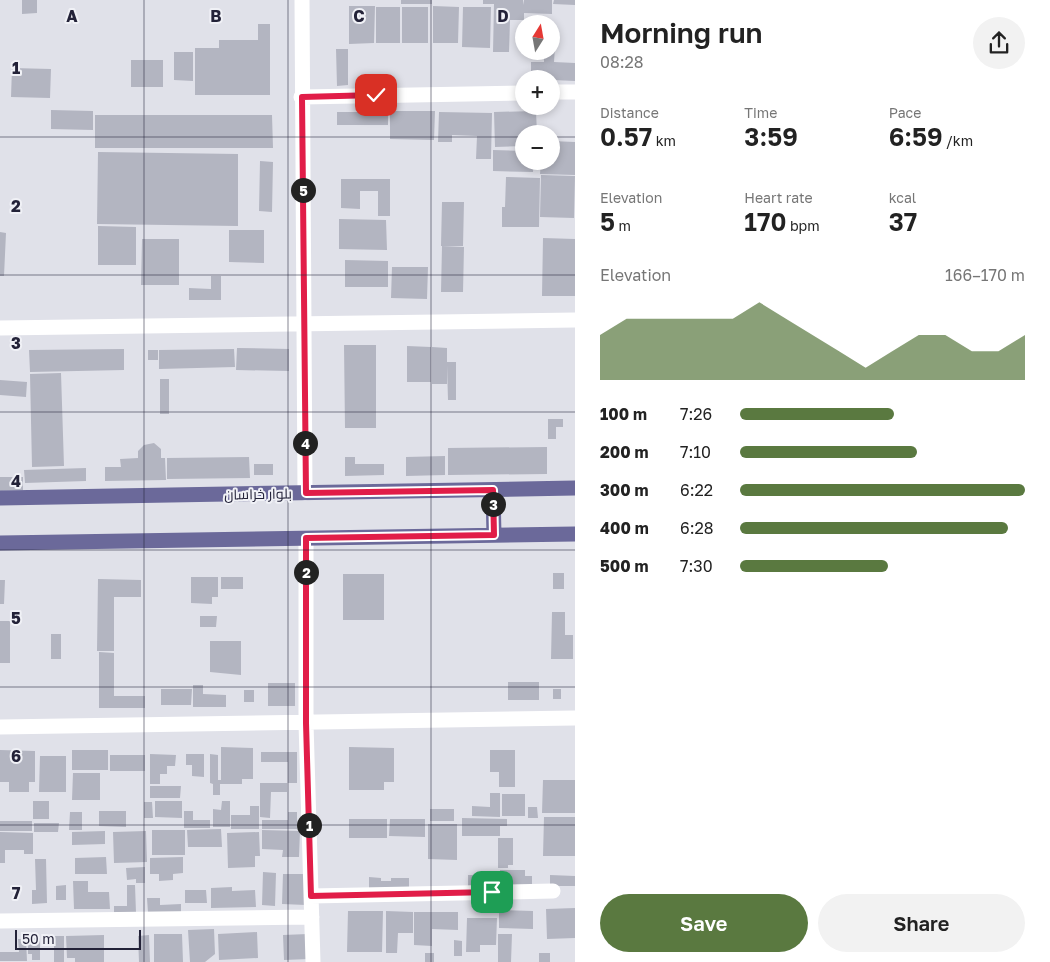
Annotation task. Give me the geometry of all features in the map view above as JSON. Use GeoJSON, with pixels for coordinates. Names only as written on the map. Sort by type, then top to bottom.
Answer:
{"type":"FeatureCollection","features":[{"type":"Feature","properties":{"kind":"main road","name":"بلوار خراسان"},"geometry":{"type":"LineString","coordinates":[[0,498],[575,488]]}},
{"type":"Feature","properties":{"kind":"main road"},"geometry":{"type":"LineString","coordinates":[[493,490],[494,535]]}},
{"type":"Feature","properties":{"kind":"main road"},"geometry":{"type":"LineString","coordinates":[[0,543],[575,534]]}},
{"type":"Feature","properties":{"kind":"street"},"geometry":{"type":"LineString","coordinates":[[302,0],[306,493]]}},
{"type":"Feature","properties":{"kind":"street"},"geometry":{"type":"LineString","coordinates":[[560,92],[575,92]]}},
{"type":"Feature","properties":{"kind":"street"},"geometry":{"type":"LineString","coordinates":[[302,97],[515,93]]}},
{"type":"Feature","properties":{"kind":"street"},"geometry":{"type":"LineString","coordinates":[[0,328],[575,320]]}},
{"type":"Feature","properties":{"kind":"street"},"geometry":{"type":"LineString","coordinates":[[306,538],[306,723],[313,962]]}},
{"type":"Feature","properties":{"kind":"street"},"geometry":{"type":"LineString","coordinates":[[0,727],[575,718]]}},
{"type":"Feature","properties":{"kind":"street"},"geometry":{"type":"LineString","coordinates":[[311,896],[553,891]]}},
{"type":"Feature","properties":{"kind":"street"},"geometry":{"type":"LineString","coordinates":[[0,922],[312,917]]}},
{"type":"Feature","properties":{"kind":"building"},"geometry":{"type":"Polygon","coordinates":[[[22,0],[37,0],[37,13],[22,14],[22,0]]]}},
{"type":"Feature","properties":{"kind":"building"},"geometry":{"type":"Polygon","coordinates":[[[401,0],[432,0],[432,4],[401,4],[401,0]]]}},
{"type":"Feature","properties":{"kind":"building"},"geometry":{"type":"Polygon","coordinates":[[[483,0],[523,0],[524,5],[524,0],[552,0],[552,14],[524,13],[524,15],[515,15],[515,20],[510,20],[509,52],[493,52],[494,4],[483,4],[483,0]]]}},
{"type":"Feature","properties":{"kind":"building"},"geometry":{"type":"Polygon","coordinates":[[[554,0],[575,0],[575,5],[553,4],[554,0]]]}},
{"type":"Feature","properties":{"kind":"building"},"geometry":{"type":"Polygon","coordinates":[[[349,6],[375,6],[374,43],[349,44],[349,6]]]}},
{"type":"Feature","properties":{"kind":"building"},"geometry":{"type":"Polygon","coordinates":[[[433,6],[459,7],[458,43],[433,43],[433,6]]]}},
{"type":"Feature","properties":{"kind":"building"},"geometry":{"type":"Polygon","coordinates":[[[376,7],[400,7],[400,43],[376,43],[376,7]]]}},
{"type":"Feature","properties":{"kind":"building"},"geometry":{"type":"Polygon","coordinates":[[[402,7],[428,7],[428,43],[402,43],[402,7]]]}},
{"type":"Feature","properties":{"kind":"building"},"geometry":{"type":"Polygon","coordinates":[[[463,7],[491,7],[490,48],[462,47],[463,7]]]}},
{"type":"Feature","properties":{"kind":"building"},"geometry":{"type":"Polygon","coordinates":[[[258,24],[270,24],[270,95],[195,95],[195,48],[219,48],[219,40],[258,40],[258,24]]]}},
{"type":"Feature","properties":{"kind":"building"},"geometry":{"type":"Polygon","coordinates":[[[336,49],[348,49],[348,85],[337,86],[336,49]]]}},
{"type":"Feature","properties":{"kind":"building"},"geometry":{"type":"Polygon","coordinates":[[[174,52],[193,52],[193,81],[174,80],[174,52]]]}},
{"type":"Feature","properties":{"kind":"building"},"geometry":{"type":"Polygon","coordinates":[[[131,60],[163,60],[163,87],[131,87],[131,60]]]}},
{"type":"Feature","properties":{"kind":"building"},"geometry":{"type":"Polygon","coordinates":[[[544,60],[554,60],[554,62],[575,63],[575,81],[560,80],[560,70],[531,70],[531,62],[544,62],[544,60]]]}},
{"type":"Feature","properties":{"kind":"building"},"geometry":{"type":"Polygon","coordinates":[[[12,68],[51,69],[50,98],[11,97],[12,68]]]}},
{"type":"Feature","properties":{"kind":"building"},"geometry":{"type":"Polygon","coordinates":[[[51,110],[93,111],[93,130],[51,129],[51,110]]]}},
{"type":"Feature","properties":{"kind":"building"},"geometry":{"type":"Polygon","coordinates":[[[390,111],[435,111],[434,140],[390,139],[390,111]]]}},
{"type":"Feature","properties":{"kind":"building"},"geometry":{"type":"Polygon","coordinates":[[[337,112],[388,112],[388,125],[337,125],[337,112]]]}},
{"type":"Feature","properties":{"kind":"building"},"geometry":{"type":"Polygon","coordinates":[[[439,112],[492,113],[491,159],[476,159],[477,136],[452,135],[452,142],[438,142],[439,112]]]}},
{"type":"Feature","properties":{"kind":"building"},"geometry":{"type":"Polygon","coordinates":[[[494,112],[515,112],[515,115],[536,115],[537,125],[515,125],[515,146],[495,147],[494,112]]]}},
{"type":"Feature","properties":{"kind":"building"},"geometry":{"type":"Polygon","coordinates":[[[95,115],[272,115],[273,148],[95,148],[95,115]]]}},
{"type":"Feature","properties":{"kind":"building"},"geometry":{"type":"Polygon","coordinates":[[[560,141],[575,142],[575,175],[540,174],[540,170],[560,170],[560,141]]]}},
{"type":"Feature","properties":{"kind":"building"},"geometry":{"type":"Polygon","coordinates":[[[493,150],[515,151],[515,170],[533,170],[533,172],[493,171],[493,150]]]}},
{"type":"Feature","properties":{"kind":"building"},"geometry":{"type":"Polygon","coordinates":[[[98,152],[238,154],[238,226],[97,224],[98,152]]]}},
{"type":"Feature","properties":{"kind":"building"},"geometry":{"type":"Polygon","coordinates":[[[260,161],[273,162],[272,212],[259,211],[260,161]]]}},
{"type":"Feature","properties":{"kind":"building"},"geometry":{"type":"Polygon","coordinates":[[[541,175],[575,176],[574,218],[540,217],[541,175]]]}},
{"type":"Feature","properties":{"kind":"building"},"geometry":{"type":"Polygon","coordinates":[[[506,177],[540,178],[539,227],[502,227],[502,207],[505,207],[506,177]]]}},
{"type":"Feature","properties":{"kind":"building"},"geometry":{"type":"Polygon","coordinates":[[[341,179],[390,179],[390,216],[378,216],[378,191],[360,191],[360,209],[341,208],[341,179]]]}},
{"type":"Feature","properties":{"kind":"building"},"geometry":{"type":"Polygon","coordinates":[[[442,202],[464,202],[463,246],[441,246],[442,202]]]}},
{"type":"Feature","properties":{"kind":"building"},"geometry":{"type":"Polygon","coordinates":[[[339,219],[386,220],[387,250],[339,249],[339,219]]]}},
{"type":"Feature","properties":{"kind":"building"},"geometry":{"type":"Polygon","coordinates":[[[98,226],[136,227],[136,265],[98,265],[98,226]]]}},
{"type":"Feature","properties":{"kind":"building"},"geometry":{"type":"Polygon","coordinates":[[[229,230],[264,230],[264,263],[229,262],[229,230]]]}},
{"type":"Feature","properties":{"kind":"building"},"geometry":{"type":"Polygon","coordinates":[[[0,232],[6,233],[4,276],[0,276],[0,232]]]}},
{"type":"Feature","properties":{"kind":"building"},"geometry":{"type":"Polygon","coordinates":[[[543,238],[575,239],[575,296],[542,296],[543,238]]]}},
{"type":"Feature","properties":{"kind":"building"},"geometry":{"type":"Polygon","coordinates":[[[142,239],[179,239],[179,285],[141,285],[142,239]]]}},
{"type":"Feature","properties":{"kind":"building"},"geometry":{"type":"Polygon","coordinates":[[[442,246],[464,247],[463,292],[441,292],[442,246]]]}},
{"type":"Feature","properties":{"kind":"building"},"geometry":{"type":"Polygon","coordinates":[[[345,260],[388,261],[388,287],[345,287],[345,260]]]}},
{"type":"Feature","properties":{"kind":"building"},"geometry":{"type":"Polygon","coordinates":[[[392,267],[428,267],[427,299],[391,298],[392,267]]]}},
{"type":"Feature","properties":{"kind":"building"},"geometry":{"type":"Polygon","coordinates":[[[211,276],[221,276],[221,300],[189,300],[189,288],[211,289],[211,276]]]}},
{"type":"Feature","properties":{"kind":"building"},"geometry":{"type":"Polygon","coordinates":[[[344,345],[376,345],[376,428],[345,428],[344,345]]]}},
{"type":"Feature","properties":{"kind":"building"},"geometry":{"type":"Polygon","coordinates":[[[407,346],[431,347],[431,382],[407,382],[407,346]]]}},
{"type":"Feature","properties":{"kind":"building"},"geometry":{"type":"Polygon","coordinates":[[[432,347],[447,348],[447,362],[456,362],[456,400],[448,400],[447,365],[447,384],[432,384],[432,347]]]}},
{"type":"Feature","properties":{"kind":"building"},"geometry":{"type":"Polygon","coordinates":[[[237,348],[289,349],[289,371],[236,370],[237,348]]]}},
{"type":"Feature","properties":{"kind":"building"},"geometry":{"type":"Polygon","coordinates":[[[124,349],[124,370],[30,372],[29,350],[124,349]]]}},
{"type":"Feature","properties":{"kind":"building"},"geometry":{"type":"Polygon","coordinates":[[[234,349],[235,367],[159,369],[159,350],[234,349]]]}},
{"type":"Feature","properties":{"kind":"building"},"geometry":{"type":"Polygon","coordinates":[[[148,350],[158,350],[158,360],[148,360],[148,350]]]}},
{"type":"Feature","properties":{"kind":"building"},"geometry":{"type":"Polygon","coordinates":[[[61,373],[64,466],[32,467],[30,374],[61,373]]]}},
{"type":"Feature","properties":{"kind":"building"},"geometry":{"type":"Polygon","coordinates":[[[160,379],[169,379],[169,414],[160,414],[160,379]]]}},
{"type":"Feature","properties":{"kind":"building"},"geometry":{"type":"Polygon","coordinates":[[[0,380],[27,382],[26,397],[0,395],[0,380]]]}},
{"type":"Feature","properties":{"kind":"building"},"geometry":{"type":"Polygon","coordinates":[[[548,419],[563,419],[563,427],[556,427],[556,439],[548,439],[548,419]]]}},
{"type":"Feature","properties":{"kind":"building"},"geometry":{"type":"Polygon","coordinates":[[[154,443],[161,449],[161,458],[165,458],[166,480],[105,481],[105,467],[121,467],[120,459],[138,458],[138,451],[144,445],[154,443]]]}},
{"type":"Feature","properties":{"kind":"building"},"geometry":{"type":"Polygon","coordinates":[[[547,447],[547,474],[448,475],[448,448],[547,447]]]}},
{"type":"Feature","properties":{"kind":"building"},"geometry":{"type":"Polygon","coordinates":[[[445,456],[445,475],[406,476],[406,457],[445,456]]]}},
{"type":"Feature","properties":{"kind":"building"},"geometry":{"type":"Polygon","coordinates":[[[249,457],[250,478],[167,479],[167,458],[249,457]]]}},
{"type":"Feature","properties":{"kind":"building"},"geometry":{"type":"Polygon","coordinates":[[[345,457],[355,457],[355,464],[384,464],[384,475],[345,476],[345,457]]]}},
{"type":"Feature","properties":{"kind":"building"},"geometry":{"type":"Polygon","coordinates":[[[254,464],[273,464],[273,475],[254,475],[254,464]]]}},
{"type":"Feature","properties":{"kind":"building"},"geometry":{"type":"Polygon","coordinates":[[[86,468],[86,481],[25,483],[24,470],[86,468]]]}},
{"type":"Feature","properties":{"kind":"building"},"geometry":{"type":"Polygon","coordinates":[[[0,477],[23,477],[23,490],[0,491],[0,477]]]}},
{"type":"Feature","properties":{"kind":"building"},"geometry":{"type":"Polygon","coordinates":[[[553,573],[564,573],[564,589],[553,589],[553,573]]]}},
{"type":"Feature","properties":{"kind":"building"},"geometry":{"type":"Polygon","coordinates":[[[343,574],[384,574],[384,620],[343,620],[343,574]]]}},
{"type":"Feature","properties":{"kind":"building"},"geometry":{"type":"Polygon","coordinates":[[[191,577],[218,577],[218,597],[212,597],[212,604],[191,603],[191,577]]]}},
{"type":"Feature","properties":{"kind":"building"},"geometry":{"type":"Polygon","coordinates":[[[221,577],[243,577],[243,589],[221,589],[221,577]]]}},
{"type":"Feature","properties":{"kind":"building"},"geometry":{"type":"Polygon","coordinates":[[[98,579],[141,580],[141,597],[114,597],[114,651],[97,651],[98,579]]]}},
{"type":"Feature","properties":{"kind":"building"},"geometry":{"type":"Polygon","coordinates":[[[0,580],[5,580],[4,604],[0,604],[0,580]]]}},
{"type":"Feature","properties":{"kind":"building"},"geometry":{"type":"Polygon","coordinates":[[[552,612],[565,612],[565,635],[573,635],[573,659],[551,659],[552,612]]]}},
{"type":"Feature","properties":{"kind":"building"},"geometry":{"type":"Polygon","coordinates":[[[200,616],[217,616],[216,627],[200,627],[200,616]]]}},
{"type":"Feature","properties":{"kind":"building"},"geometry":{"type":"Polygon","coordinates":[[[0,621],[10,621],[10,663],[0,663],[0,621]]]}},
{"type":"Feature","properties":{"kind":"building"},"geometry":{"type":"Polygon","coordinates":[[[51,634],[61,634],[61,659],[51,659],[51,634]]]}},
{"type":"Feature","properties":{"kind":"building"},"geometry":{"type":"Polygon","coordinates":[[[210,641],[241,641],[241,675],[210,672],[210,641]]]}},
{"type":"Feature","properties":{"kind":"building"},"geometry":{"type":"Polygon","coordinates":[[[99,652],[114,653],[114,696],[145,696],[145,708],[99,708],[99,652]]]}},
{"type":"Feature","properties":{"kind":"building"},"geometry":{"type":"Polygon","coordinates":[[[508,682],[539,682],[539,700],[508,700],[508,682]]]}},
{"type":"Feature","properties":{"kind":"building"},"geometry":{"type":"Polygon","coordinates":[[[268,683],[295,683],[295,706],[268,706],[268,683]]]}},
{"type":"Feature","properties":{"kind":"building"},"geometry":{"type":"Polygon","coordinates":[[[193,685],[203,685],[203,694],[226,695],[226,707],[193,707],[193,685]]]}},
{"type":"Feature","properties":{"kind":"building"},"geometry":{"type":"Polygon","coordinates":[[[161,689],[192,689],[191,705],[161,705],[161,689]]]}},
{"type":"Feature","properties":{"kind":"building"},"geometry":{"type":"Polygon","coordinates":[[[553,689],[561,689],[561,699],[553,699],[553,689]]]}},
{"type":"Feature","properties":{"kind":"building"},"geometry":{"type":"Polygon","coordinates":[[[244,690],[254,690],[254,702],[244,702],[244,690]]]}},
{"type":"Feature","properties":{"kind":"building"},"geometry":{"type":"Polygon","coordinates":[[[221,747],[253,748],[253,779],[242,779],[242,784],[220,784],[220,795],[213,795],[213,784],[210,783],[210,754],[218,755],[218,780],[221,780],[221,747]]]}},
{"type":"Feature","properties":{"kind":"building"},"geometry":{"type":"Polygon","coordinates":[[[349,747],[394,748],[394,782],[384,782],[384,790],[349,790],[349,747]]]}},
{"type":"Feature","properties":{"kind":"building"},"geometry":{"type":"Polygon","coordinates":[[[0,750],[35,751],[35,782],[29,782],[29,792],[9,792],[9,782],[0,782],[0,750]]]}},
{"type":"Feature","properties":{"kind":"building"},"geometry":{"type":"Polygon","coordinates":[[[72,750],[108,750],[108,770],[72,770],[72,750]]]}},
{"type":"Feature","properties":{"kind":"building"},"geometry":{"type":"Polygon","coordinates":[[[490,750],[515,750],[515,787],[499,787],[499,772],[490,772],[490,750]]]}},
{"type":"Feature","properties":{"kind":"building"},"geometry":{"type":"Polygon","coordinates":[[[261,752],[297,752],[297,783],[288,783],[288,762],[261,762],[261,752]]]}},
{"type":"Feature","properties":{"kind":"building"},"geometry":{"type":"Polygon","coordinates":[[[150,754],[176,755],[175,766],[167,766],[167,774],[160,774],[160,784],[150,784],[150,754]]]}},
{"type":"Feature","properties":{"kind":"building"},"geometry":{"type":"Polygon","coordinates":[[[186,754],[204,754],[204,777],[192,776],[192,765],[186,765],[186,754]]]}},
{"type":"Feature","properties":{"kind":"building"},"geometry":{"type":"Polygon","coordinates":[[[110,755],[145,755],[145,771],[110,771],[110,755]]]}},
{"type":"Feature","properties":{"kind":"building"},"geometry":{"type":"Polygon","coordinates":[[[40,756],[66,756],[66,792],[39,792],[40,756]]]}},
{"type":"Feature","properties":{"kind":"building"},"geometry":{"type":"Polygon","coordinates":[[[73,773],[100,773],[100,800],[72,800],[73,773]]]}},
{"type":"Feature","properties":{"kind":"building"},"geometry":{"type":"Polygon","coordinates":[[[543,780],[575,780],[575,813],[542,813],[543,780]]]}},
{"type":"Feature","properties":{"kind":"building"},"geometry":{"type":"Polygon","coordinates":[[[260,783],[287,783],[287,792],[271,792],[270,818],[260,817],[260,783]]]}},
{"type":"Feature","properties":{"kind":"building"},"geometry":{"type":"Polygon","coordinates":[[[150,786],[181,786],[180,798],[150,798],[150,786]]]}},
{"type":"Feature","properties":{"kind":"building"},"geometry":{"type":"Polygon","coordinates":[[[490,793],[500,793],[500,817],[472,816],[472,806],[490,807],[490,793]]]}},
{"type":"Feature","properties":{"kind":"building"},"geometry":{"type":"Polygon","coordinates":[[[502,794],[525,794],[525,816],[502,816],[502,794]]]}},
{"type":"Feature","properties":{"kind":"building"},"geometry":{"type":"Polygon","coordinates":[[[33,801],[49,801],[49,819],[33,819],[33,801]]]}},
{"type":"Feature","properties":{"kind":"building"},"geometry":{"type":"Polygon","coordinates":[[[155,801],[182,801],[182,818],[155,817],[155,801]]]}},
{"type":"Feature","properties":{"kind":"building"},"geometry":{"type":"Polygon","coordinates":[[[222,801],[230,801],[230,827],[213,827],[213,809],[221,810],[222,801]]]}},
{"type":"Feature","properties":{"kind":"building"},"geometry":{"type":"Polygon","coordinates":[[[144,802],[152,802],[153,818],[144,818],[144,802]]]}},
{"type":"Feature","properties":{"kind":"building"},"geometry":{"type":"Polygon","coordinates":[[[250,806],[259,806],[259,829],[231,829],[231,815],[250,815],[250,806]]]}},
{"type":"Feature","properties":{"kind":"building"},"geometry":{"type":"Polygon","coordinates":[[[528,807],[537,807],[538,818],[528,818],[528,807]]]}},
{"type":"Feature","properties":{"kind":"building"},"geometry":{"type":"Polygon","coordinates":[[[430,809],[454,809],[454,821],[430,821],[430,809]]]}},
{"type":"Feature","properties":{"kind":"building"},"geometry":{"type":"Polygon","coordinates":[[[99,811],[126,811],[126,827],[99,826],[99,811]]]}},
{"type":"Feature","properties":{"kind":"building"},"geometry":{"type":"Polygon","coordinates":[[[184,811],[193,811],[193,820],[210,820],[210,828],[184,828],[184,811]]]}},
{"type":"Feature","properties":{"kind":"building"},"geometry":{"type":"Polygon","coordinates":[[[70,812],[82,812],[82,830],[69,830],[70,812]]]}},
{"type":"Feature","properties":{"kind":"building"},"geometry":{"type":"Polygon","coordinates":[[[288,812],[297,812],[297,829],[262,829],[262,820],[288,820],[288,812]]]}},
{"type":"Feature","properties":{"kind":"building"},"geometry":{"type":"Polygon","coordinates":[[[544,817],[575,817],[575,856],[543,856],[544,817]]]}},
{"type":"Feature","properties":{"kind":"building"},"geometry":{"type":"Polygon","coordinates":[[[462,818],[507,819],[507,826],[500,826],[500,836],[462,836],[462,818]]]}},
{"type":"Feature","properties":{"kind":"building"},"geometry":{"type":"Polygon","coordinates":[[[349,819],[387,819],[387,838],[349,838],[349,819]]]}},
{"type":"Feature","properties":{"kind":"building"},"geometry":{"type":"Polygon","coordinates":[[[390,819],[425,819],[425,837],[389,836],[390,819]]]}},
{"type":"Feature","properties":{"kind":"building"},"geometry":{"type":"Polygon","coordinates":[[[0,821],[32,821],[32,831],[0,831],[0,821]]]}},
{"type":"Feature","properties":{"kind":"building"},"geometry":{"type":"Polygon","coordinates":[[[34,823],[59,823],[58,832],[34,832],[34,823]]]}},
{"type":"Feature","properties":{"kind":"building"},"geometry":{"type":"Polygon","coordinates":[[[428,824],[457,824],[457,860],[428,859],[428,824]]]}},
{"type":"Feature","properties":{"kind":"building"},"geometry":{"type":"Polygon","coordinates":[[[221,829],[222,847],[188,847],[187,830],[221,829]]]}},
{"type":"Feature","properties":{"kind":"building"},"geometry":{"type":"Polygon","coordinates":[[[152,830],[185,830],[185,855],[152,855],[152,830]]]}},
{"type":"Feature","properties":{"kind":"building"},"geometry":{"type":"Polygon","coordinates":[[[262,830],[300,831],[299,857],[282,857],[283,850],[262,849],[262,830]]]}},
{"type":"Feature","properties":{"kind":"building"},"geometry":{"type":"Polygon","coordinates":[[[105,831],[105,844],[72,845],[72,832],[105,831]]]}},
{"type":"Feature","properties":{"kind":"building"},"geometry":{"type":"Polygon","coordinates":[[[146,831],[147,862],[114,863],[113,832],[146,831]]]}},
{"type":"Feature","properties":{"kind":"building"},"geometry":{"type":"Polygon","coordinates":[[[0,832],[33,833],[33,854],[24,854],[24,850],[5,850],[5,863],[0,863],[0,832]]]}},
{"type":"Feature","properties":{"kind":"building"},"geometry":{"type":"Polygon","coordinates":[[[259,832],[260,856],[255,856],[255,867],[228,868],[227,833],[259,832]]]}},
{"type":"Feature","properties":{"kind":"building"},"geometry":{"type":"Polygon","coordinates":[[[498,838],[513,838],[513,865],[508,865],[508,868],[498,868],[498,838]]]}},
{"type":"Feature","properties":{"kind":"building"},"geometry":{"type":"Polygon","coordinates":[[[106,857],[107,874],[75,874],[75,858],[106,857]]]}},
{"type":"Feature","properties":{"kind":"building"},"geometry":{"type":"Polygon","coordinates":[[[183,857],[183,873],[173,874],[173,880],[159,881],[159,874],[150,874],[150,858],[183,857]]]}},
{"type":"Feature","properties":{"kind":"building"},"geometry":{"type":"Polygon","coordinates":[[[35,859],[46,859],[47,903],[32,904],[32,890],[36,890],[35,859]]]}},
{"type":"Feature","properties":{"kind":"building"},"geometry":{"type":"Polygon","coordinates":[[[145,867],[145,883],[136,883],[136,879],[127,880],[126,868],[145,867]]]}},
{"type":"Feature","properties":{"kind":"building"},"geometry":{"type":"Polygon","coordinates":[[[500,870],[525,870],[525,876],[532,876],[532,886],[500,885],[500,870]]]}},
{"type":"Feature","properties":{"kind":"building"},"geometry":{"type":"Polygon","coordinates":[[[263,872],[276,873],[275,906],[262,905],[263,872]]]}},
{"type":"Feature","properties":{"kind":"building"},"geometry":{"type":"Polygon","coordinates":[[[283,874],[308,874],[306,905],[282,904],[283,874]]]}},
{"type":"Feature","properties":{"kind":"building"},"geometry":{"type":"Polygon","coordinates":[[[468,875],[486,875],[486,887],[468,887],[468,875]]]}},
{"type":"Feature","properties":{"kind":"building"},"geometry":{"type":"Polygon","coordinates":[[[550,875],[575,876],[575,886],[550,886],[550,875]]]}},
{"type":"Feature","properties":{"kind":"building"},"geometry":{"type":"Polygon","coordinates":[[[369,877],[381,878],[381,881],[391,881],[391,878],[409,878],[409,889],[369,889],[369,877]]]}},
{"type":"Feature","properties":{"kind":"building"},"geometry":{"type":"Polygon","coordinates":[[[73,881],[88,881],[88,892],[109,892],[110,909],[74,909],[73,881]]]}},
{"type":"Feature","properties":{"kind":"building"},"geometry":{"type":"Polygon","coordinates":[[[66,885],[66,900],[56,900],[56,886],[66,885]]]}},
{"type":"Feature","properties":{"kind":"building"},"geometry":{"type":"Polygon","coordinates":[[[127,885],[135,885],[136,913],[114,914],[114,906],[127,906],[127,885]]]}},
{"type":"Feature","properties":{"kind":"building"},"geometry":{"type":"Polygon","coordinates":[[[232,887],[232,891],[255,890],[256,907],[211,908],[211,888],[232,887]]]}},
{"type":"Feature","properties":{"kind":"building"},"geometry":{"type":"Polygon","coordinates":[[[185,890],[206,890],[207,903],[185,903],[185,890]]]}},
{"type":"Feature","properties":{"kind":"building"},"geometry":{"type":"Polygon","coordinates":[[[147,898],[160,898],[160,905],[181,904],[181,913],[148,913],[147,898]]]}},
{"type":"Feature","properties":{"kind":"building"},"geometry":{"type":"Polygon","coordinates":[[[575,908],[575,938],[547,939],[546,909],[575,908]]]}},
{"type":"Feature","properties":{"kind":"building"},"geometry":{"type":"Polygon","coordinates":[[[499,910],[533,911],[533,929],[499,928],[499,910]]]}},
{"type":"Feature","properties":{"kind":"building"},"geometry":{"type":"Polygon","coordinates":[[[348,911],[383,911],[382,952],[347,952],[348,911]]]}},
{"type":"Feature","properties":{"kind":"building"},"geometry":{"type":"Polygon","coordinates":[[[386,911],[413,912],[413,933],[398,933],[397,953],[386,953],[386,911]]]}},
{"type":"Feature","properties":{"kind":"building"},"geometry":{"type":"Polygon","coordinates":[[[414,912],[458,912],[458,930],[432,929],[432,946],[414,945],[414,912]]]}},
{"type":"Feature","properties":{"kind":"building"},"geometry":{"type":"Polygon","coordinates":[[[467,918],[497,918],[496,945],[480,945],[480,952],[466,952],[467,918]]]}},
{"type":"Feature","properties":{"kind":"building"},"geometry":{"type":"Polygon","coordinates":[[[214,929],[215,954],[205,962],[190,962],[188,930],[214,929]]]}},
{"type":"Feature","properties":{"kind":"building"},"geometry":{"type":"Polygon","coordinates":[[[257,932],[258,958],[219,960],[218,934],[257,932]]]}},
{"type":"Feature","properties":{"kind":"building"},"geometry":{"type":"Polygon","coordinates":[[[154,934],[182,934],[183,962],[154,962],[154,934]]]}},
{"type":"Feature","properties":{"kind":"building"},"geometry":{"type":"Polygon","coordinates":[[[308,934],[309,959],[284,960],[283,935],[308,934]]]}},
{"type":"Feature","properties":{"kind":"building"},"geometry":{"type":"Polygon","coordinates":[[[498,934],[512,934],[511,962],[498,962],[498,934]]]}},
{"type":"Feature","properties":{"kind":"building"},"geometry":{"type":"Polygon","coordinates":[[[104,935],[104,962],[75,962],[75,958],[67,958],[66,936],[104,935]]]}},
{"type":"Feature","properties":{"kind":"building"},"geometry":{"type":"Polygon","coordinates":[[[149,935],[150,962],[139,962],[138,936],[149,935]]]}},
{"type":"Feature","properties":{"kind":"building"},"geometry":{"type":"Polygon","coordinates":[[[54,936],[64,936],[64,962],[54,962],[54,936]]]}},
{"type":"Feature","properties":{"kind":"building"},"geometry":{"type":"Polygon","coordinates":[[[28,938],[40,938],[40,960],[32,960],[32,954],[28,954],[28,938]]]}},
{"type":"Feature","properties":{"kind":"building"},"geometry":{"type":"Polygon","coordinates":[[[18,939],[26,939],[27,961],[0,961],[0,952],[19,952],[18,939]]]}},
{"type":"Feature","properties":{"kind":"building"},"geometry":{"type":"Polygon","coordinates":[[[454,940],[462,941],[462,956],[454,956],[454,940]]]}},
{"type":"Feature","properties":{"kind":"building"},"geometry":{"type":"Polygon","coordinates":[[[425,953],[434,953],[434,962],[425,962],[425,953]]]}},
{"type":"Feature","properties":{"kind":"building"},"geometry":{"type":"Polygon","coordinates":[[[539,953],[550,953],[550,962],[539,962],[539,953]]]}},
{"type":"Feature","properties":{"kind":"route"},"geometry":{"type":"LineString","coordinates":[[376,95],[302,97],[306,493],[493,490],[494,535],[306,538],[306,723],[311,896],[492,892]]}}]}
